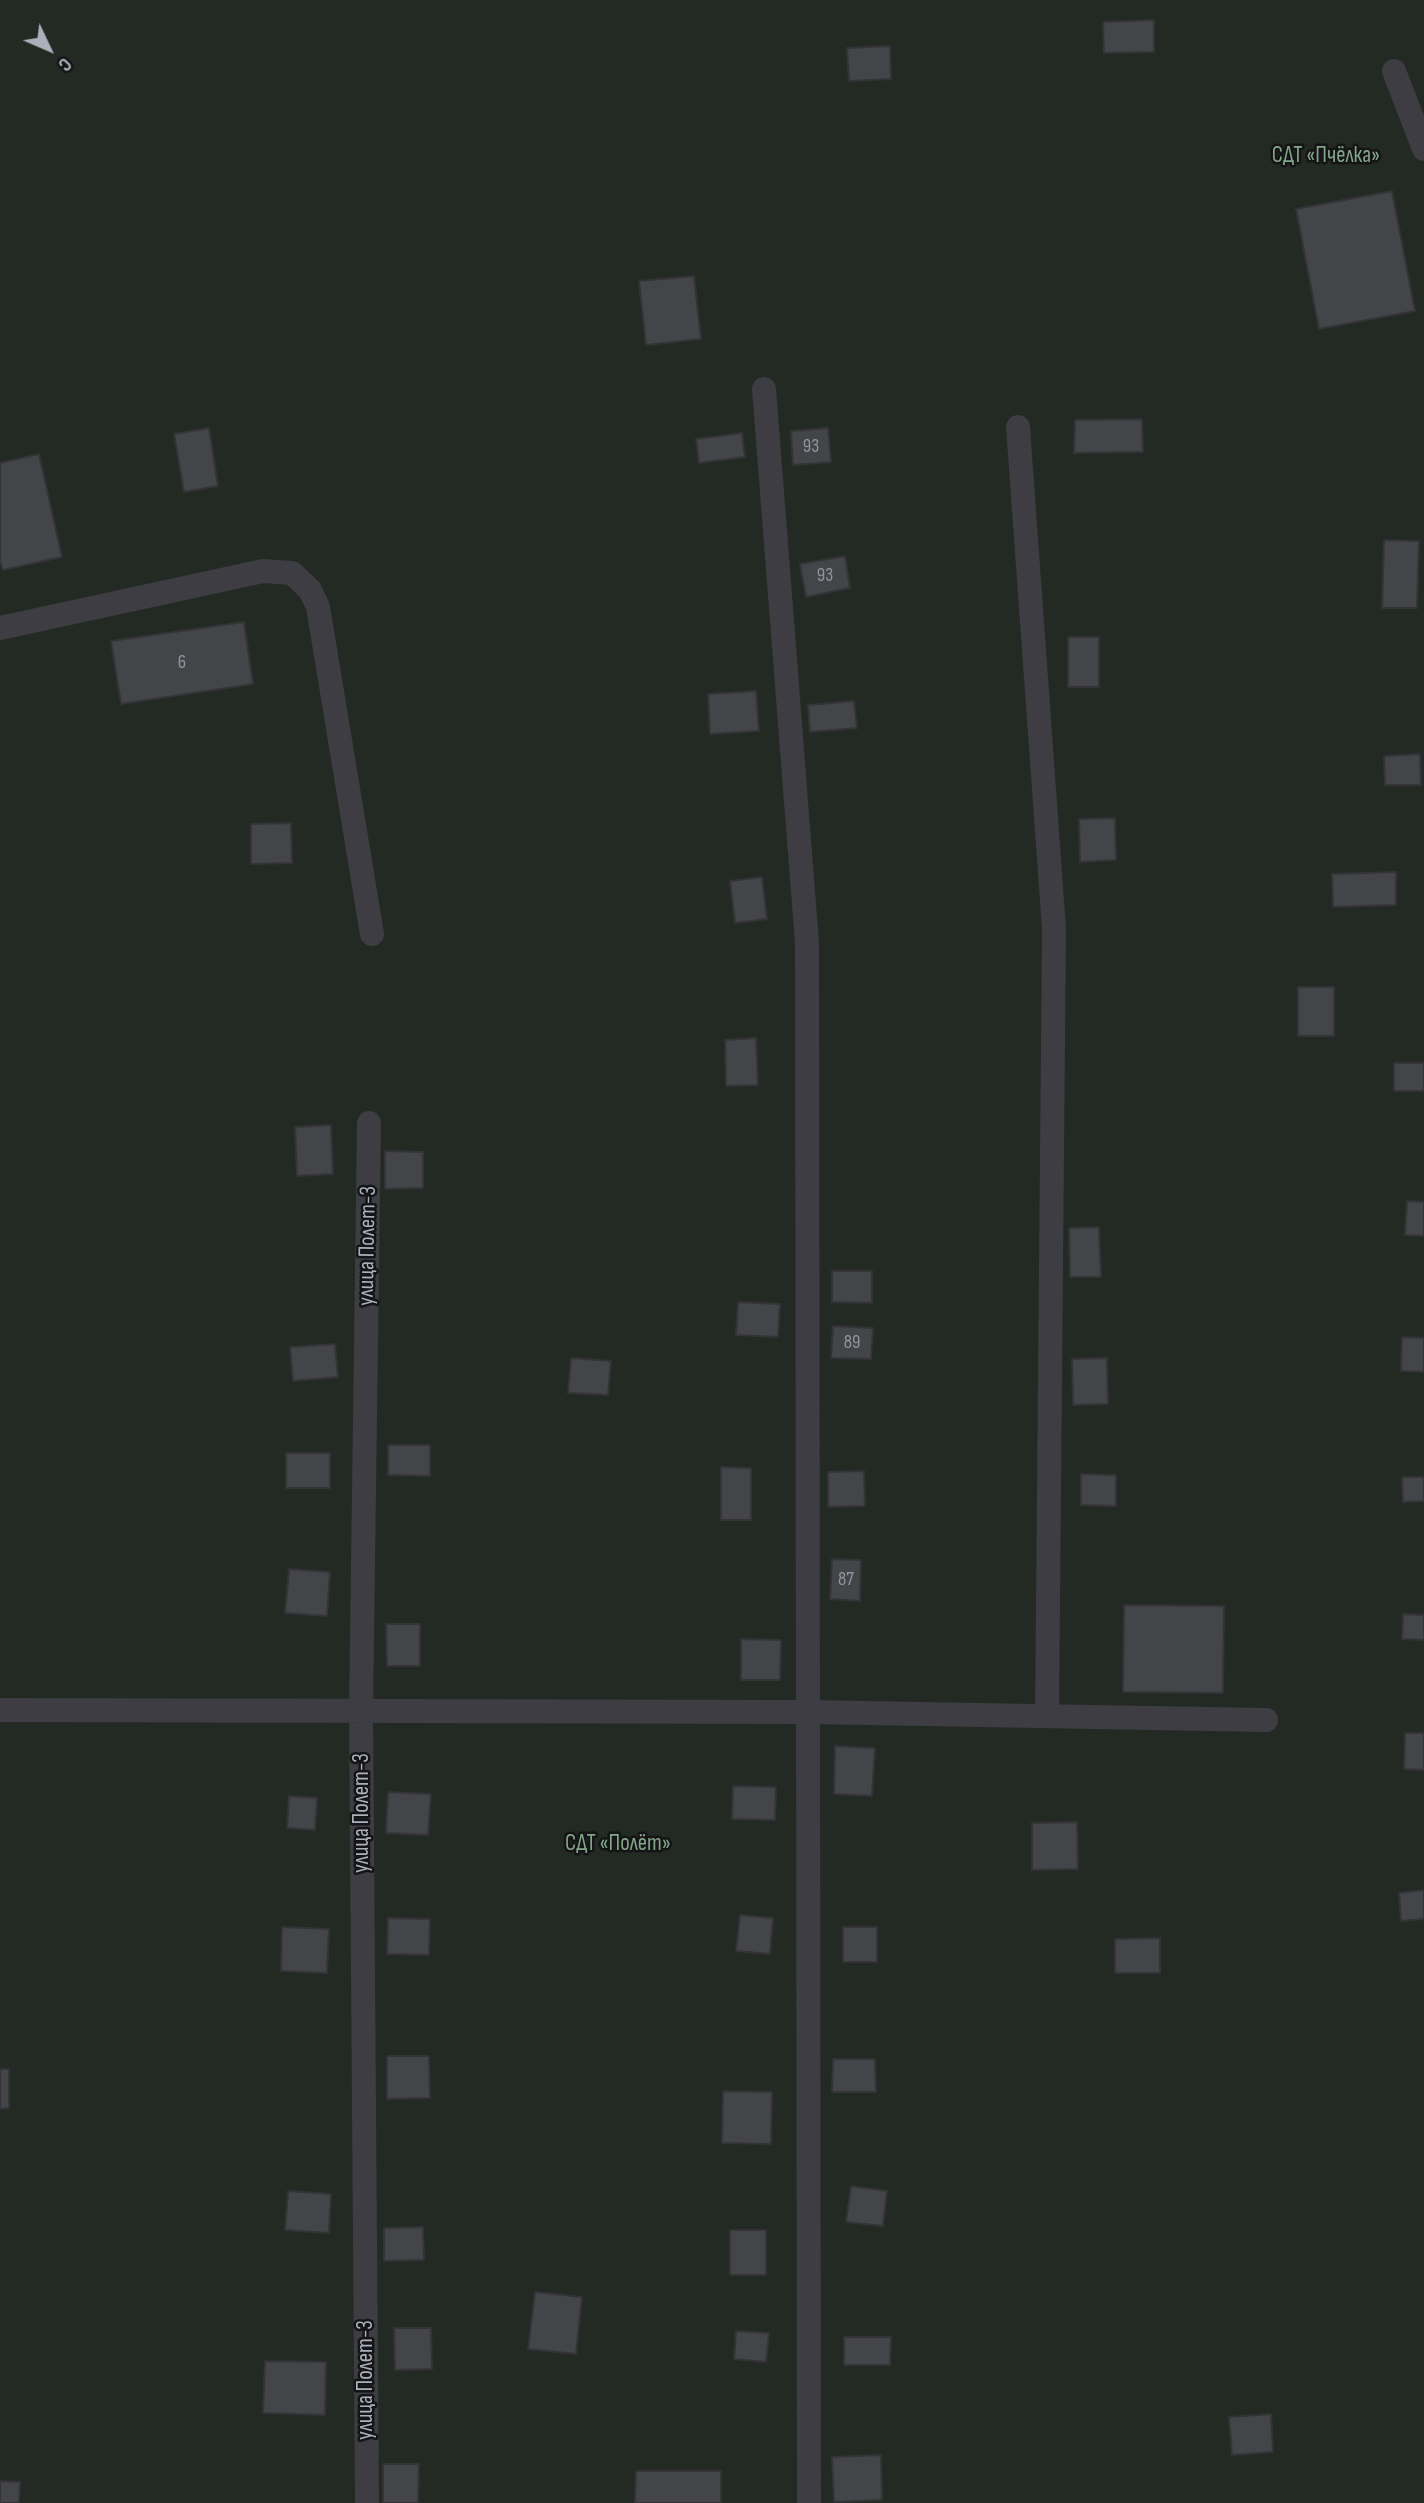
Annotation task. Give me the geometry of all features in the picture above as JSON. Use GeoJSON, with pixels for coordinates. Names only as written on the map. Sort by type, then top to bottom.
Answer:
{"type":"FeatureCollection","features":[{"type":"Feature","properties":{"kind":"lane"},"geometry":{"type":"LineString","coordinates":[[1394,71],[1424,149]]}},
{"type":"Feature","properties":{"kind":"lane"},"geometry":{"type":"LineString","coordinates":[[764,389],[807,943],[809,2503]]}},
{"type":"Feature","properties":{"kind":"lane"},"geometry":{"type":"LineString","coordinates":[[1018,427],[1054,929],[1047,1716]]}},
{"type":"Feature","properties":{"kind":"lane"},"geometry":{"type":"LineString","coordinates":[[0,628],[263,571],[292,573],[310,590],[318,607],[372,934]]}},
{"type":"Feature","properties":{"kind":"lane","name":"улица Полет-3"},"geometry":{"type":"LineString","coordinates":[[367,2503],[361,1711],[369,1123]]}},
{"type":"Feature","properties":{"kind":"lane"},"geometry":{"type":"LineString","coordinates":[[0,1710],[807,1712],[1266,1720]]}},
{"type":"Feature","properties":{"kind":"green space","name":"СДТ «Полёт»"},"geometry":{"type":"Polygon","coordinates":[[[0,0],[1424,0],[1424,2503],[0,2503],[0,0]]]}},
{"type":"Feature","properties":{"kind":"building"},"geometry":{"type":"Polygon","coordinates":[[[1154,20],[1154,52],[1104,53],[1103,22],[1154,20]]]}},
{"type":"Feature","properties":{"kind":"building"},"geometry":{"type":"Polygon","coordinates":[[[890,46],[891,79],[849,81],[847,48],[890,46]]]}},
{"type":"Feature","properties":{"kind":"building"},"geometry":{"type":"Polygon","coordinates":[[[1392,191],[1415,311],[1319,329],[1296,209],[1392,191]]]}},
{"type":"Feature","properties":{"kind":"building"},"geometry":{"type":"Polygon","coordinates":[[[694,276],[701,339],[646,345],[639,281],[694,276]]]}},
{"type":"Feature","properties":{"kind":"building"},"geometry":{"type":"Polygon","coordinates":[[[1142,419],[1143,452],[1074,453],[1075,420],[1142,419]]]}},
{"type":"Feature","properties":{"kind":"building"},"geometry":{"type":"Polygon","coordinates":[[[209,428],[218,486],[184,492],[174,434],[209,428]]]}},
{"type":"Feature","properties":{"kind":"building"},"geometry":{"type":"Polygon","coordinates":[[[828,428],[831,462],[793,465],[791,431],[828,428]]]}},
{"type":"Feature","properties":{"kind":"building"},"geometry":{"type":"Polygon","coordinates":[[[742,433],[745,457],[699,463],[696,439],[742,433]]]}},
{"type":"Feature","properties":{"kind":"building"},"geometry":{"type":"Polygon","coordinates":[[[39,454],[62,557],[3,570],[0,562],[0,463],[39,454]]]}},
{"type":"Feature","properties":{"kind":"building"},"geometry":{"type":"Polygon","coordinates":[[[1384,540],[1419,541],[1417,608],[1382,608],[1384,540]]]}},
{"type":"Feature","properties":{"kind":"building"},"geometry":{"type":"Polygon","coordinates":[[[845,556],[850,588],[806,597],[800,564],[845,556]]]}},
{"type":"Feature","properties":{"kind":"building"},"geometry":{"type":"Polygon","coordinates":[[[244,622],[253,684],[121,704],[111,641],[244,622]]]}},
{"type":"Feature","properties":{"kind":"building"},"geometry":{"type":"Polygon","coordinates":[[[1068,637],[1099,637],[1099,687],[1068,687],[1068,637]]]}},
{"type":"Feature","properties":{"kind":"building"},"geometry":{"type":"Polygon","coordinates":[[[756,691],[759,731],[710,734],[708,694],[756,691]]]}},
{"type":"Feature","properties":{"kind":"building"},"geometry":{"type":"Polygon","coordinates":[[[854,701],[857,728],[810,732],[808,705],[854,701]]]}},
{"type":"Feature","properties":{"kind":"building"},"geometry":{"type":"Polygon","coordinates":[[[1420,754],[1421,785],[1385,785],[1384,756],[1420,754]]]}},
{"type":"Feature","properties":{"kind":"building"},"geometry":{"type":"Polygon","coordinates":[[[1115,818],[1116,860],[1080,862],[1079,819],[1115,818]]]}},
{"type":"Feature","properties":{"kind":"building"},"geometry":{"type":"Polygon","coordinates":[[[291,823],[292,863],[251,864],[251,824],[291,823]]]}},
{"type":"Feature","properties":{"kind":"building"},"geometry":{"type":"Polygon","coordinates":[[[1396,872],[1396,905],[1333,907],[1332,874],[1396,872]]]}},
{"type":"Feature","properties":{"kind":"building"},"geometry":{"type":"Polygon","coordinates":[[[762,877],[767,919],[735,923],[730,881],[762,877]]]}},
{"type":"Feature","properties":{"kind":"building"},"geometry":{"type":"Polygon","coordinates":[[[1298,987],[1334,987],[1334,1036],[1298,1036],[1298,987]]]}},
{"type":"Feature","properties":{"kind":"building"},"geometry":{"type":"Polygon","coordinates":[[[756,1038],[758,1085],[726,1086],[725,1040],[756,1038]]]}},
{"type":"Feature","properties":{"kind":"building"},"geometry":{"type":"Polygon","coordinates":[[[1394,1063],[1424,1063],[1424,1091],[1394,1091],[1394,1063]]]}},
{"type":"Feature","properties":{"kind":"building"},"geometry":{"type":"Polygon","coordinates":[[[331,1125],[333,1174],[297,1176],[295,1127],[331,1125]]]}},
{"type":"Feature","properties":{"kind":"building"},"geometry":{"type":"Polygon","coordinates":[[[385,1151],[423,1152],[423,1188],[385,1189],[385,1151]]]}},
{"type":"Feature","properties":{"kind":"building"},"geometry":{"type":"Polygon","coordinates":[[[1407,1201],[1424,1202],[1424,1236],[1405,1235],[1407,1201]]]}},
{"type":"Feature","properties":{"kind":"building"},"geometry":{"type":"Polygon","coordinates":[[[1099,1227],[1101,1277],[1070,1277],[1069,1228],[1099,1227]]]}},
{"type":"Feature","properties":{"kind":"building"},"geometry":{"type":"Polygon","coordinates":[[[832,1271],[872,1271],[872,1303],[832,1302],[832,1271]]]}},
{"type":"Feature","properties":{"kind":"building"},"geometry":{"type":"Polygon","coordinates":[[[738,1302],[780,1304],[778,1337],[736,1335],[738,1302]]]}},
{"type":"Feature","properties":{"kind":"building"},"geometry":{"type":"Polygon","coordinates":[[[833,1326],[873,1328],[871,1359],[831,1358],[833,1326]]]}},
{"type":"Feature","properties":{"kind":"building"},"geometry":{"type":"Polygon","coordinates":[[[1402,1337],[1424,1338],[1424,1372],[1401,1371],[1402,1337]]]}},
{"type":"Feature","properties":{"kind":"building"},"geometry":{"type":"Polygon","coordinates":[[[335,1344],[338,1377],[293,1381],[290,1347],[335,1344]]]}},
{"type":"Feature","properties":{"kind":"building"},"geometry":{"type":"Polygon","coordinates":[[[571,1358],[611,1361],[608,1395],[568,1393],[571,1358]]]}},
{"type":"Feature","properties":{"kind":"building"},"geometry":{"type":"Polygon","coordinates":[[[1107,1358],[1108,1404],[1073,1405],[1072,1359],[1107,1358]]]}},
{"type":"Feature","properties":{"kind":"building"},"geometry":{"type":"Polygon","coordinates":[[[388,1445],[430,1445],[430,1476],[388,1475],[388,1445]]]}},
{"type":"Feature","properties":{"kind":"building"},"geometry":{"type":"Polygon","coordinates":[[[286,1453],[330,1453],[330,1488],[286,1488],[286,1453]]]}},
{"type":"Feature","properties":{"kind":"building"},"geometry":{"type":"Polygon","coordinates":[[[721,1467],[751,1468],[751,1520],[721,1520],[721,1467]]]}},
{"type":"Feature","properties":{"kind":"building"},"geometry":{"type":"Polygon","coordinates":[[[864,1471],[865,1506],[828,1507],[828,1472],[864,1471]]]}},
{"type":"Feature","properties":{"kind":"building"},"geometry":{"type":"Polygon","coordinates":[[[1081,1474],[1116,1475],[1116,1506],[1081,1505],[1081,1474]]]}},
{"type":"Feature","properties":{"kind":"building"},"geometry":{"type":"Polygon","coordinates":[[[1402,1477],[1424,1477],[1424,1501],[1403,1502],[1402,1477]]]}},
{"type":"Feature","properties":{"kind":"building"},"geometry":{"type":"Polygon","coordinates":[[[832,1559],[861,1560],[860,1601],[830,1599],[832,1559]]]}},
{"type":"Feature","properties":{"kind":"building"},"geometry":{"type":"Polygon","coordinates":[[[289,1569],[330,1572],[327,1616],[285,1613],[289,1569]]]}},
{"type":"Feature","properties":{"kind":"building"},"geometry":{"type":"Polygon","coordinates":[[[1124,1605],[1224,1606],[1223,1693],[1123,1692],[1124,1605]]]}},
{"type":"Feature","properties":{"kind":"building"},"geometry":{"type":"Polygon","coordinates":[[[1403,1614],[1424,1615],[1424,1640],[1402,1639],[1403,1614]]]}},
{"type":"Feature","properties":{"kind":"building"},"geometry":{"type":"Polygon","coordinates":[[[386,1624],[420,1624],[420,1666],[387,1666],[386,1624]]]}},
{"type":"Feature","properties":{"kind":"building"},"geometry":{"type":"Polygon","coordinates":[[[741,1639],[781,1640],[780,1680],[741,1680],[741,1639]]]}},
{"type":"Feature","properties":{"kind":"building"},"geometry":{"type":"Polygon","coordinates":[[[1405,1733],[1424,1733],[1424,1770],[1404,1769],[1405,1733]]]}},
{"type":"Feature","properties":{"kind":"building"},"geometry":{"type":"Polygon","coordinates":[[[835,1746],[875,1748],[872,1796],[834,1794],[835,1746]]]}},
{"type":"Feature","properties":{"kind":"building"},"geometry":{"type":"Polygon","coordinates":[[[733,1786],[776,1787],[775,1820],[732,1819],[733,1786]]]}},
{"type":"Feature","properties":{"kind":"building"},"geometry":{"type":"Polygon","coordinates":[[[388,1792],[431,1794],[428,1835],[386,1833],[388,1792]]]}},
{"type":"Feature","properties":{"kind":"building"},"geometry":{"type":"Polygon","coordinates":[[[289,1796],[317,1798],[315,1830],[287,1828],[289,1796]]]}},
{"type":"Feature","properties":{"kind":"building"},"geometry":{"type":"Polygon","coordinates":[[[1077,1822],[1078,1869],[1032,1870],[1032,1823],[1077,1822]]]}},
{"type":"Feature","properties":{"kind":"building"},"geometry":{"type":"Polygon","coordinates":[[[1424,1890],[1424,1919],[1401,1921],[1399,1893],[1424,1890]]]}},
{"type":"Feature","properties":{"kind":"building"},"geometry":{"type":"Polygon","coordinates":[[[740,1915],[773,1918],[770,1954],[736,1951],[740,1915]]]}},
{"type":"Feature","properties":{"kind":"building"},"geometry":{"type":"Polygon","coordinates":[[[388,1918],[430,1919],[429,1955],[387,1954],[388,1918]]]}},
{"type":"Feature","properties":{"kind":"building"},"geometry":{"type":"Polygon","coordinates":[[[282,1927],[329,1929],[327,1973],[281,1971],[282,1927]]]}},
{"type":"Feature","properties":{"kind":"building"},"geometry":{"type":"Polygon","coordinates":[[[843,1927],[877,1927],[877,1962],[843,1962],[843,1927]]]}},
{"type":"Feature","properties":{"kind":"building"},"geometry":{"type":"Polygon","coordinates":[[[1160,1938],[1160,1973],[1115,1973],[1115,1939],[1160,1938]]]}},
{"type":"Feature","properties":{"kind":"building"},"geometry":{"type":"Polygon","coordinates":[[[387,2056],[429,2056],[430,2098],[387,2099],[387,2056]]]}},
{"type":"Feature","properties":{"kind":"building"},"geometry":{"type":"Polygon","coordinates":[[[833,2059],[875,2059],[876,2092],[832,2092],[833,2059]]]}},
{"type":"Feature","properties":{"kind":"building"},"geometry":{"type":"Polygon","coordinates":[[[0,2069],[9,2069],[9,2108],[0,2109],[0,2069]]]}},
{"type":"Feature","properties":{"kind":"building"},"geometry":{"type":"Polygon","coordinates":[[[723,2091],[772,2092],[771,2144],[722,2143],[723,2091]]]}},
{"type":"Feature","properties":{"kind":"building"},"geometry":{"type":"Polygon","coordinates":[[[851,2186],[887,2191],[883,2226],[846,2222],[851,2186]]]}},
{"type":"Feature","properties":{"kind":"building"},"geometry":{"type":"Polygon","coordinates":[[[288,2191],[331,2194],[329,2233],[285,2230],[288,2191]]]}},
{"type":"Feature","properties":{"kind":"building"},"geometry":{"type":"Polygon","coordinates":[[[423,2227],[424,2260],[384,2261],[384,2228],[423,2227]]]}},
{"type":"Feature","properties":{"kind":"building"},"geometry":{"type":"Polygon","coordinates":[[[730,2230],[766,2230],[766,2275],[730,2275],[730,2230]]]}},
{"type":"Feature","properties":{"kind":"building"},"geometry":{"type":"Polygon","coordinates":[[[535,2292],[582,2297],[576,2354],[528,2349],[535,2292]]]}},
{"type":"Feature","properties":{"kind":"building"},"geometry":{"type":"Polygon","coordinates":[[[394,2328],[431,2328],[432,2369],[395,2370],[394,2328]]]}},
{"type":"Feature","properties":{"kind":"building"},"geometry":{"type":"Polygon","coordinates":[[[736,2331],[769,2333],[766,2362],[734,2359],[736,2331]]]}},
{"type":"Feature","properties":{"kind":"building"},"geometry":{"type":"Polygon","coordinates":[[[844,2337],[891,2337],[890,2365],[844,2365],[844,2337]]]}},
{"type":"Feature","properties":{"kind":"building"},"geometry":{"type":"Polygon","coordinates":[[[265,2361],[326,2362],[325,2415],[263,2413],[265,2361]]]}},
{"type":"Feature","properties":{"kind":"building"},"geometry":{"type":"Polygon","coordinates":[[[1271,2414],[1273,2452],[1232,2455],[1229,2417],[1271,2414]]]}},
{"type":"Feature","properties":{"kind":"building"},"geometry":{"type":"Polygon","coordinates":[[[881,2455],[882,2500],[834,2502],[832,2457],[881,2455]]]}},
{"type":"Feature","properties":{"kind":"building"},"geometry":{"type":"Polygon","coordinates":[[[383,2464],[419,2464],[418,2503],[383,2503],[383,2464]]]}},
{"type":"Feature","properties":{"kind":"building"},"geometry":{"type":"Polygon","coordinates":[[[636,2471],[721,2471],[721,2503],[635,2503],[636,2471]]]}},
{"type":"Feature","properties":{"kind":"building"},"geometry":{"type":"Polygon","coordinates":[[[0,2481],[20,2482],[19,2503],[0,2503],[0,2481]]]}},
{"type":"Feature","properties":{"kind":"park label","name":"СДТ «Пчёлка»"},"geometry":{"type":"Point","coordinates":[1326,156]}}]}
